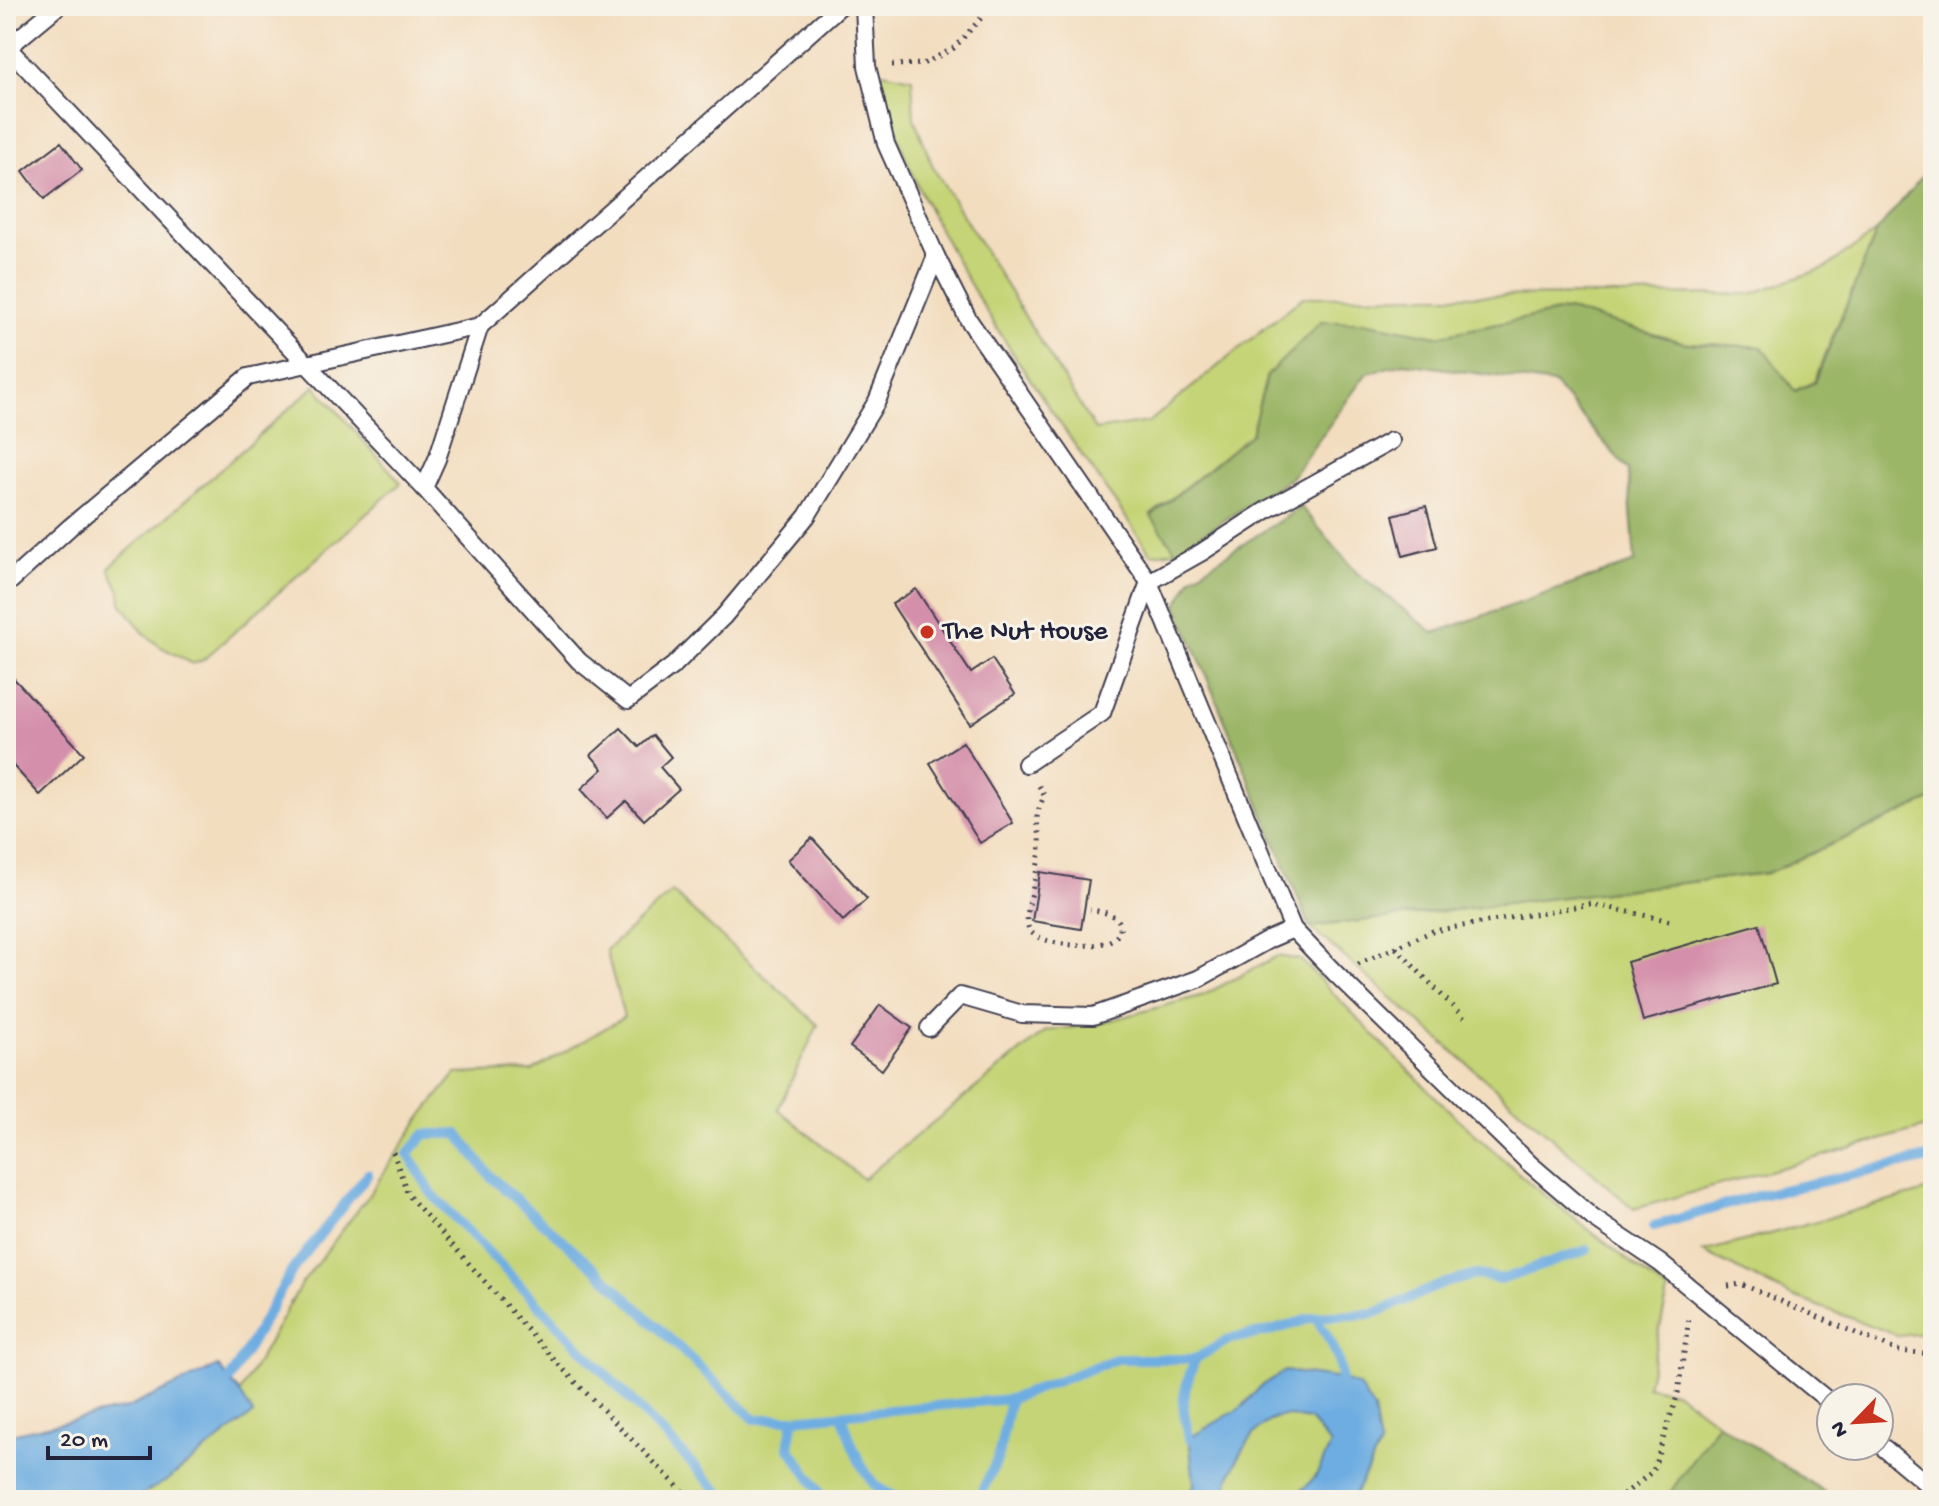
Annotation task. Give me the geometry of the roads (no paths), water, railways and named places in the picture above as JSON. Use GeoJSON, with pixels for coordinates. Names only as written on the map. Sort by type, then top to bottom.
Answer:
{"type":"FeatureCollection","features":[{"type":"Feature","properties":{"kind":"lane"},"geometry":{"type":"LineString","coordinates":[[58,6],[7,48],[424,488],[579,661],[628,700],[674,665],[724,616],[807,516],[877,401],[936,256]]}},
{"type":"Feature","properties":{"kind":"lane"},"geometry":{"type":"LineString","coordinates":[[6,585],[248,377],[480,326],[840,6]]}},
{"type":"Feature","properties":{"kind":"lane"},"geometry":{"type":"LineString","coordinates":[[864,6],[867,66],[886,144],[936,256],[968,319],[1149,582],[1293,929],[1529,1163],[1593,1218],[1660,1263],[1815,1390]]}},
{"type":"Feature","properties":{"kind":"lane"},"geometry":{"type":"LineString","coordinates":[[424,488],[437,459],[480,326]]}},
{"type":"Feature","properties":{"kind":"lane"},"geometry":{"type":"LineString","coordinates":[[1026,764],[1102,713],[1149,582],[1268,509],[1391,441]]}},
{"type":"Feature","properties":{"kind":"lane"},"geometry":{"type":"LineString","coordinates":[[929,1028],[960,996],[1022,1014],[1093,1016],[1198,979],[1293,929]]}},
{"type":"Feature","properties":{"kind":"lane"},"geometry":{"type":"LineString","coordinates":[[1895,1457],[1933,1489]]}},
{"type":"Feature","properties":{"kind":"water"},"geometry":{"type":"Polygon","coordinates":[[[218,1366],[253,1414],[166,1481],[132,1500],[6,1500],[6,1435],[127,1408],[218,1366]]]}},
{"type":"Feature","properties":{"kind":"water"},"geometry":{"type":"Polygon","coordinates":[[[1285,1371],[1341,1379],[1359,1386],[1374,1410],[1380,1446],[1352,1500],[1292,1500],[1316,1476],[1331,1445],[1310,1420],[1285,1416],[1274,1419],[1253,1436],[1236,1462],[1225,1500],[1190,1500],[1194,1484],[1189,1438],[1242,1407],[1261,1386],[1285,1371]]]}},
{"type":"Feature","properties":{"kind":"waterway"},"geometry":{"type":"LineString","coordinates":[[727,1500],[432,1194],[408,1154],[425,1134],[458,1134],[491,1177],[608,1280],[754,1419],[794,1419],[1010,1399],[1116,1359],[1195,1359],[1230,1339],[1271,1331],[1315,1317],[1373,1314],[1445,1283],[1476,1275],[1503,1279],[1587,1250]]}},
{"type":"Feature","properties":{"kind":"waterway"},"geometry":{"type":"LineString","coordinates":[[1654,1226],[1760,1195],[1933,1157]]}},
{"type":"Feature","properties":{"kind":"waterway"},"geometry":{"type":"LineString","coordinates":[[230,1379],[293,1269],[368,1174]]}},
{"type":"Feature","properties":{"kind":"waterway"},"geometry":{"type":"LineString","coordinates":[[1315,1317],[1336,1354],[1341,1379]]}},
{"type":"Feature","properties":{"kind":"waterway"},"geometry":{"type":"LineString","coordinates":[[1189,1438],[1184,1399],[1195,1359]]}},
{"type":"Feature","properties":{"kind":"waterway"},"geometry":{"type":"LineString","coordinates":[[964,1500],[980,1495],[998,1458],[1010,1399]]}},
{"type":"Feature","properties":{"kind":"waterway"},"geometry":{"type":"LineString","coordinates":[[842,1415],[858,1457],[871,1480],[888,1493],[910,1500]]}},
{"type":"Feature","properties":{"kind":"waterway"},"geometry":{"type":"LineString","coordinates":[[794,1419],[789,1447],[825,1500]]}},
{"type":"Feature","properties":{"kind":"place","name":"The Nut House"},"geometry":{"type":"Point","coordinates":[927,632]}}]}
